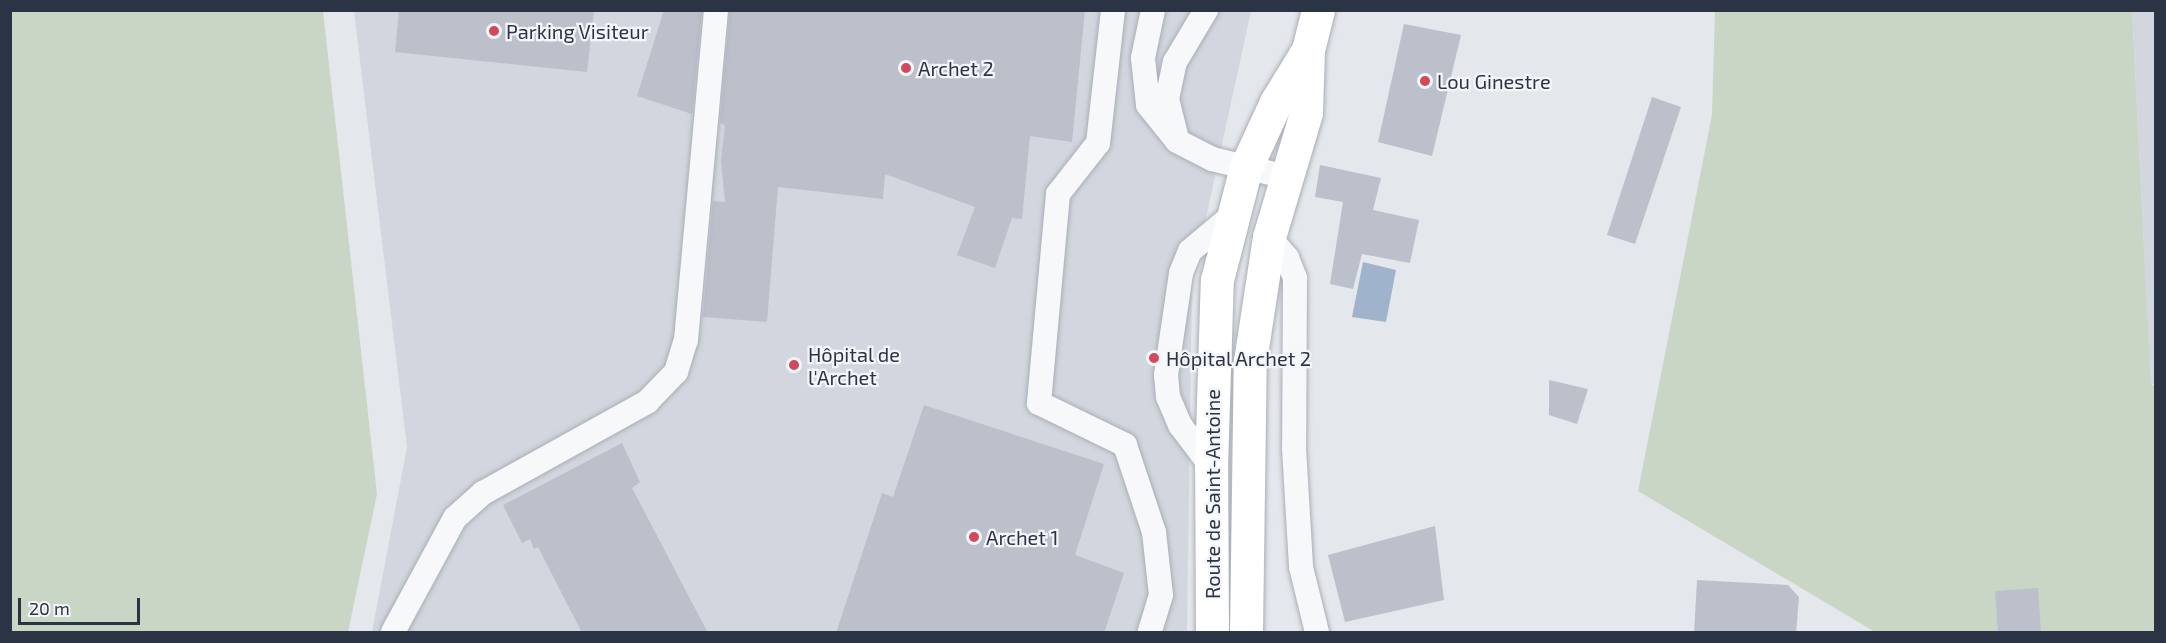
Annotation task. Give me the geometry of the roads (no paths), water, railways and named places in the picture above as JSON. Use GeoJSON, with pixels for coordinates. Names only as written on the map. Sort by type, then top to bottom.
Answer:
{"type":"FeatureCollection","features":[{"type":"Feature","properties":{"kind":"street","name":"Route de Saint-Antoine"},"geometry":{"type":"LineString","coordinates":[[1246,633],[1247,407],[1254,331],[1269,237],[1306,113],[1308,50],[1318,10]]}},
{"type":"Feature","properties":{"kind":"street","name":"Route de Saint-Antoine"},"geometry":{"type":"LineString","coordinates":[[1212,633],[1211,466],[1217,280],[1246,167],[1276,102],[1308,50]]}},
{"type":"Feature","properties":{"kind":"lane"},"geometry":{"type":"LineString","coordinates":[[393,633],[455,518],[483,493],[647,402],[676,372],[686,340],[716,10]]}},
{"type":"Feature","properties":{"kind":"lane"},"geometry":{"type":"LineString","coordinates":[[1113,10],[1098,143],[1058,194],[1039,403],[1125,446],[1154,532],[1161,595],[1150,633]]}},
{"type":"Feature","properties":{"kind":"lane"},"geometry":{"type":"LineString","coordinates":[[1153,10],[1143,58],[1148,105],[1177,141],[1212,159],[1287,177]]}},
{"type":"Feature","properties":{"kind":"lane"},"geometry":{"type":"LineString","coordinates":[[1177,141],[1167,99],[1174,62],[1206,10]]}},
{"type":"Feature","properties":{"kind":"lane"},"geometry":{"type":"LineString","coordinates":[[1211,466],[1180,425],[1168,397],[1166,375],[1181,273],[1190,251],[1234,214]]}},
{"type":"Feature","properties":{"kind":"lane"},"geometry":{"type":"LineString","coordinates":[[1269,237],[1287,258],[1295,278],[1295,460],[1302,567],[1317,633]]}},
{"type":"Feature","properties":{"kind":"water"},"geometry":{"type":"Polygon","coordinates":[[[1363,262],[1396,270],[1386,322],[1352,317],[1363,262]]]}},
{"type":"Feature","properties":{"kind":"place","name":"Parking Visiteur"},"geometry":{"type":"Point","coordinates":[494,31]}},
{"type":"Feature","properties":{"kind":"place","name":"Archet 2"},"geometry":{"type":"Point","coordinates":[906,68]}},
{"type":"Feature","properties":{"kind":"place","name":"Lou Ginestre"},"geometry":{"type":"Point","coordinates":[1425,81]}},
{"type":"Feature","properties":{"kind":"place","name":"Hôpital Archet 2"},"geometry":{"type":"Point","coordinates":[1154,358]}},
{"type":"Feature","properties":{"kind":"place","name":"Hôpital de l'Archet"},"geometry":{"type":"Point","coordinates":[794,365]}},
{"type":"Feature","properties":{"kind":"place","name":"Archet 1"},"geometry":{"type":"Point","coordinates":[974,537]}}]}
